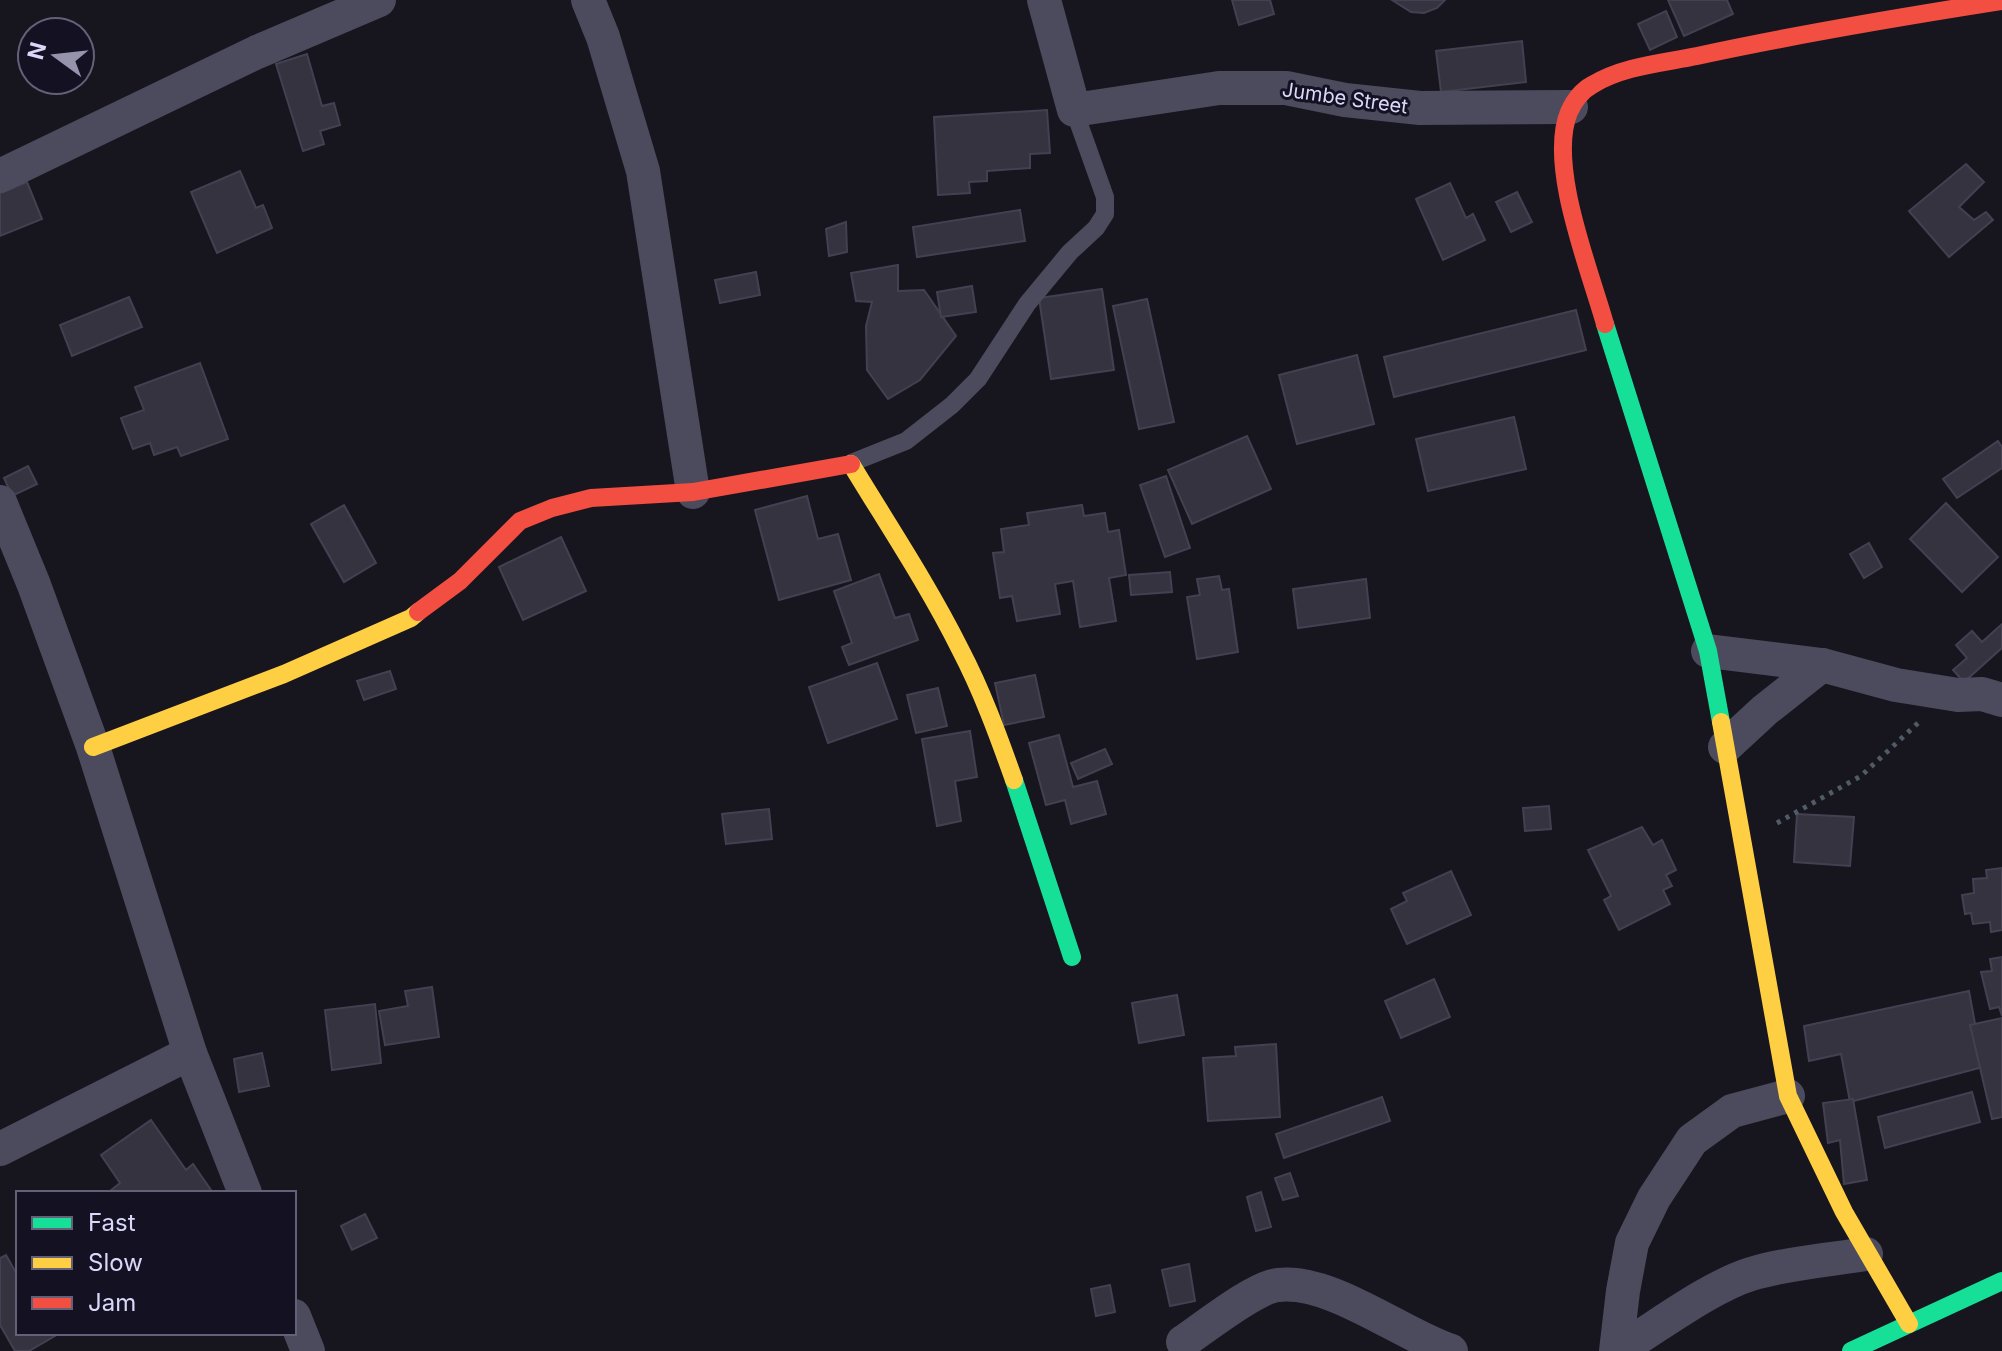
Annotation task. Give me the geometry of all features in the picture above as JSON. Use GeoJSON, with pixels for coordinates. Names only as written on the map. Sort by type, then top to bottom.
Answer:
{"type":"FeatureCollection","features":[{"type":"Feature","properties":{"kind":"street"},"geometry":{"type":"LineString","coordinates":[[0,176],[257,52],[379,0]]}},
{"type":"Feature","properties":{"kind":"street"},"geometry":{"type":"LineString","coordinates":[[588,0],[603,37],[643,171],[693,492]]}},
{"type":"Feature","properties":{"kind":"street"},"geometry":{"type":"LineString","coordinates":[[1044,0],[1074,110]]}},
{"type":"Feature","properties":{"kind":"street"},"geometry":{"type":"LineString","coordinates":[[1909,1324],[1866,1254],[1807,1141],[1788,1096],[1708,651],[1629,406],[1567,191],[1562,163],[1563,134],[1571,107],[1582,91],[1621,73],[1796,33],[2002,1]]}},
{"type":"Feature","properties":{"kind":"street","name":"Jumbe Street"},"geometry":{"type":"LineString","coordinates":[[1074,110],[1219,88],[1286,88],[1345,100],[1420,108],[1571,107]]}},
{"type":"Feature","properties":{"kind":"street"},"geometry":{"type":"LineString","coordinates":[[93,747],[284,674],[411,618],[460,581],[520,521],[552,508],[591,498],[693,492],[851,463],[938,605],[975,681],[1017,784],[1072,957]]}},
{"type":"Feature","properties":{"kind":"street"},"geometry":{"type":"LineString","coordinates":[[0,502],[93,747],[190,1053],[244,1191]]}},
{"type":"Feature","properties":{"kind":"street"},"geometry":{"type":"LineString","coordinates":[[1708,651],[1822,665],[1896,685],[1958,695],[1982,694],[2002,700]]}},
{"type":"Feature","properties":{"kind":"street"},"geometry":{"type":"LineString","coordinates":[[1725,747],[1765,710],[1822,665]]}},
{"type":"Feature","properties":{"kind":"street"},"geometry":{"type":"LineString","coordinates":[[0,1149],[190,1053]]}},
{"type":"Feature","properties":{"kind":"street"},"geometry":{"type":"LineString","coordinates":[[1617,1351],[1632,1243],[1654,1198],[1692,1140],[1732,1111],[1788,1096]]}},
{"type":"Feature","properties":{"kind":"street"},"geometry":{"type":"LineString","coordinates":[[1617,1351],[1717,1289],[1748,1275],[1784,1266],[1866,1254]]}},
{"type":"Feature","properties":{"kind":"street"},"geometry":{"type":"LineString","coordinates":[[1851,1351],[2002,1281]]}},
{"type":"Feature","properties":{"kind":"street"},"geometry":{"type":"LineString","coordinates":[[1183,1342],[1259,1292],[1277,1285],[1301,1286],[1344,1298],[1433,1345],[1451,1351]]}},
{"type":"Feature","properties":{"kind":"street"},"geometry":{"type":"LineString","coordinates":[[296,1321],[308,1351]]}},
{"type":"Feature","properties":{"kind":"lane"},"geometry":{"type":"LineString","coordinates":[[851,463],[906,441],[952,405],[978,379],[1027,304],[1105,214],[1105,197],[1074,110]]}},
{"type":"Feature","properties":{"kind":"path"},"geometry":{"type":"LineString","coordinates":[[1742,842],[1861,776],[1919,722],[1958,695]]}},
{"type":"Feature","properties":{"kind":"building"},"geometry":{"type":"Polygon","coordinates":[[[1232,0],[1270,0],[1274,14],[1239,25],[1232,0]]]}},
{"type":"Feature","properties":{"kind":"building"},"geometry":{"type":"Polygon","coordinates":[[[1392,0],[1445,0],[1437,8],[1424,13],[1411,12],[1392,0]]]}},
{"type":"Feature","properties":{"kind":"building"},"geometry":{"type":"Polygon","coordinates":[[[1668,0],[1727,0],[1733,14],[1684,36],[1668,0]]]}},
{"type":"Feature","properties":{"kind":"building"},"geometry":{"type":"Polygon","coordinates":[[[1666,11],[1677,37],[1650,50],[1638,24],[1666,11]]]}},
{"type":"Feature","properties":{"kind":"building"},"geometry":{"type":"Polygon","coordinates":[[[1522,41],[1526,82],[1441,92],[1436,51],[1522,41]]]}},
{"type":"Feature","properties":{"kind":"building"},"geometry":{"type":"Polygon","coordinates":[[[307,54],[322,106],[334,103],[340,125],[320,131],[324,144],[303,151],[276,64],[307,54]]]}},
{"type":"Feature","properties":{"kind":"building"},"geometry":{"type":"Polygon","coordinates":[[[1047,110],[1050,153],[1030,154],[1030,168],[987,171],[987,181],[969,182],[970,193],[938,195],[934,117],[1047,110]]]}},
{"type":"Feature","properties":{"kind":"building"},"geometry":{"type":"Polygon","coordinates":[[[1966,164],[1984,182],[1959,207],[1974,220],[1986,212],[1993,220],[1949,257],[1909,211],[1966,164]]]}},
{"type":"Feature","properties":{"kind":"building"},"geometry":{"type":"Polygon","coordinates":[[[240,171],[256,208],[263,205],[272,228],[217,253],[191,192],[240,171]]]}},
{"type":"Feature","properties":{"kind":"building"},"geometry":{"type":"Polygon","coordinates":[[[27,182],[42,219],[0,236],[0,193],[27,182]]]}},
{"type":"Feature","properties":{"kind":"building"},"geometry":{"type":"Polygon","coordinates":[[[1450,183],[1466,218],[1473,214],[1485,240],[1443,260],[1416,199],[1450,183]]]}},
{"type":"Feature","properties":{"kind":"building"},"geometry":{"type":"Polygon","coordinates":[[[1517,192],[1532,222],[1511,232],[1496,202],[1517,192]]]}},
{"type":"Feature","properties":{"kind":"building"},"geometry":{"type":"Polygon","coordinates":[[[1020,210],[1025,241],[917,257],[913,227],[1020,210]]]}},
{"type":"Feature","properties":{"kind":"building"},"geometry":{"type":"Polygon","coordinates":[[[846,222],[847,252],[829,256],[826,229],[846,222]]]}},
{"type":"Feature","properties":{"kind":"building"},"geometry":{"type":"Polygon","coordinates":[[[898,265],[898,291],[924,290],[956,336],[920,380],[888,399],[867,370],[866,326],[872,302],[856,301],[851,273],[898,265]]]}},
{"type":"Feature","properties":{"kind":"building"},"geometry":{"type":"Polygon","coordinates":[[[756,272],[760,295],[720,303],[715,280],[756,272]]]}},
{"type":"Feature","properties":{"kind":"building"},"geometry":{"type":"Polygon","coordinates":[[[972,286],[976,312],[941,317],[937,292],[972,286]]]}},
{"type":"Feature","properties":{"kind":"building"},"geometry":{"type":"Polygon","coordinates":[[[1102,289],[1114,370],[1051,379],[1039,298],[1102,289]]]}},
{"type":"Feature","properties":{"kind":"building"},"geometry":{"type":"Polygon","coordinates":[[[129,297],[142,327],[72,356],[60,325],[129,297]]]}},
{"type":"Feature","properties":{"kind":"building"},"geometry":{"type":"Polygon","coordinates":[[[1147,299],[1174,422],[1139,429],[1113,306],[1147,299]]]}},
{"type":"Feature","properties":{"kind":"building"},"geometry":{"type":"Polygon","coordinates":[[[1576,310],[1586,350],[1394,397],[1384,357],[1576,310]]]}},
{"type":"Feature","properties":{"kind":"building"},"geometry":{"type":"Polygon","coordinates":[[[1357,355],[1374,424],[1297,444],[1279,375],[1357,355]]]}},
{"type":"Feature","properties":{"kind":"building"},"geometry":{"type":"Polygon","coordinates":[[[200,363],[228,439],[181,456],[177,447],[154,455],[150,443],[133,449],[121,418],[144,410],[135,387],[200,363]]]}},
{"type":"Feature","properties":{"kind":"building"},"geometry":{"type":"Polygon","coordinates":[[[1514,417],[1526,469],[1428,491],[1416,439],[1514,417]]]}},
{"type":"Feature","properties":{"kind":"building"},"geometry":{"type":"Polygon","coordinates":[[[1247,436],[1271,489],[1192,524],[1168,470],[1247,436]]]}},
{"type":"Feature","properties":{"kind":"building"},"geometry":{"type":"Polygon","coordinates":[[[1998,441],[2002,447],[2002,468],[1957,498],[1943,479],[1998,441]]]}},
{"type":"Feature","properties":{"kind":"building"},"geometry":{"type":"Polygon","coordinates":[[[28,466],[37,484],[12,496],[4,478],[28,466]]]}},
{"type":"Feature","properties":{"kind":"building"},"geometry":{"type":"Polygon","coordinates":[[[1166,476],[1190,548],[1165,557],[1140,485],[1166,476]]]}},
{"type":"Feature","properties":{"kind":"building"},"geometry":{"type":"Polygon","coordinates":[[[807,496],[818,539],[838,534],[851,580],[779,600],[755,510],[807,496]]]}},
{"type":"Feature","properties":{"kind":"building"},"geometry":{"type":"Polygon","coordinates":[[[1946,503],[1998,557],[1962,592],[1910,539],[1946,503]]]}},
{"type":"Feature","properties":{"kind":"building"},"geometry":{"type":"Polygon","coordinates":[[[344,505],[376,563],[344,582],[311,524],[344,505]]]}},
{"type":"Feature","properties":{"kind":"building"},"geometry":{"type":"Polygon","coordinates":[[[1082,505],[1084,516],[1105,513],[1108,532],[1119,530],[1126,575],[1109,578],[1116,621],[1080,627],[1073,581],[1055,584],[1060,614],[1017,621],[1012,596],[1000,598],[993,553],[1004,552],[1001,529],[1029,525],[1027,513],[1082,505]]]}},
{"type":"Feature","properties":{"kind":"building"},"geometry":{"type":"Polygon","coordinates":[[[561,537],[586,591],[523,620],[499,567],[561,537]]]}},
{"type":"Feature","properties":{"kind":"building"},"geometry":{"type":"Polygon","coordinates":[[[1869,543],[1882,567],[1864,578],[1850,554],[1869,543]]]}},
{"type":"Feature","properties":{"kind":"building"},"geometry":{"type":"Polygon","coordinates":[[[1170,572],[1172,592],[1131,595],[1129,575],[1170,572]]]}},
{"type":"Feature","properties":{"kind":"building"},"geometry":{"type":"Polygon","coordinates":[[[879,574],[895,618],[909,614],[918,640],[849,665],[842,647],[852,643],[834,591],[879,574]]]}},
{"type":"Feature","properties":{"kind":"building"},"geometry":{"type":"Polygon","coordinates":[[[1219,576],[1222,590],[1229,589],[1238,652],[1197,659],[1187,597],[1200,595],[1197,579],[1219,576]]]}},
{"type":"Feature","properties":{"kind":"building"},"geometry":{"type":"Polygon","coordinates":[[[1366,579],[1370,618],[1298,628],[1293,589],[1366,579]]]}},
{"type":"Feature","properties":{"kind":"building"},"geometry":{"type":"Polygon","coordinates":[[[2002,624],[2002,648],[1964,682],[1953,670],[1967,658],[1956,645],[1972,631],[1982,642],[2002,624]]]}},
{"type":"Feature","properties":{"kind":"building"},"geometry":{"type":"Polygon","coordinates":[[[877,663],[897,719],[828,743],[809,687],[877,663]]]}},
{"type":"Feature","properties":{"kind":"building"},"geometry":{"type":"Polygon","coordinates":[[[390,671],[396,689],[364,700],[357,681],[390,671]]]}},
{"type":"Feature","properties":{"kind":"building"},"geometry":{"type":"Polygon","coordinates":[[[1035,675],[1044,717],[1004,725],[995,683],[1035,675]]]}},
{"type":"Feature","properties":{"kind":"building"},"geometry":{"type":"Polygon","coordinates":[[[938,688],[947,726],[916,733],[907,695],[938,688]]]}},
{"type":"Feature","properties":{"kind":"building"},"geometry":{"type":"Polygon","coordinates":[[[970,731],[977,777],[955,781],[961,821],[937,826],[922,739],[970,731]]]}},
{"type":"Feature","properties":{"kind":"building"},"geometry":{"type":"Polygon","coordinates":[[[1059,735],[1073,787],[1097,781],[1106,814],[1071,824],[1065,800],[1046,805],[1029,743],[1059,735]]]}},
{"type":"Feature","properties":{"kind":"building"},"geometry":{"type":"Polygon","coordinates":[[[1105,749],[1112,764],[1078,779],[1071,763],[1105,749]]]}},
{"type":"Feature","properties":{"kind":"building"},"geometry":{"type":"Polygon","coordinates":[[[1549,806],[1551,829],[1525,831],[1523,808],[1549,806]]]}},
{"type":"Feature","properties":{"kind":"building"},"geometry":{"type":"Polygon","coordinates":[[[769,809],[772,839],[726,844],[722,814],[769,809]]]}},
{"type":"Feature","properties":{"kind":"building"},"geometry":{"type":"Polygon","coordinates":[[[1797,814],[1854,817],[1850,866],[1794,862],[1797,814]]]}},
{"type":"Feature","properties":{"kind":"building"},"geometry":{"type":"Polygon","coordinates":[[[1642,827],[1653,845],[1662,840],[1676,870],[1666,875],[1672,886],[1663,890],[1670,904],[1619,930],[1604,900],[1611,896],[1588,850],[1642,827]]]}},
{"type":"Feature","properties":{"kind":"building"},"geometry":{"type":"Polygon","coordinates":[[[2002,868],[2002,930],[1991,932],[1990,922],[1973,924],[1971,913],[1965,914],[1962,895],[1974,893],[1973,879],[1987,878],[1986,870],[2002,868]]]}},
{"type":"Feature","properties":{"kind":"building"},"geometry":{"type":"Polygon","coordinates":[[[1451,871],[1471,915],[1407,944],[1391,909],[1407,901],[1403,893],[1451,871]]]}},
{"type":"Feature","properties":{"kind":"building"},"geometry":{"type":"Polygon","coordinates":[[[2002,957],[2002,1016],[1999,1007],[1990,1009],[1981,972],[1992,971],[1990,959],[2002,957]]]}},
{"type":"Feature","properties":{"kind":"building"},"geometry":{"type":"Polygon","coordinates":[[[1434,979],[1450,1017],[1401,1038],[1385,1001],[1434,979]]]}},
{"type":"Feature","properties":{"kind":"building"},"geometry":{"type":"Polygon","coordinates":[[[432,987],[439,1037],[385,1045],[379,1011],[408,1006],[405,991],[432,987]]]}},
{"type":"Feature","properties":{"kind":"building"},"geometry":{"type":"Polygon","coordinates":[[[1969,991],[1983,1067],[1850,1102],[1841,1054],[1809,1061],[1804,1026],[1969,991]]]}},
{"type":"Feature","properties":{"kind":"building"},"geometry":{"type":"Polygon","coordinates":[[[1177,995],[1184,1035],[1139,1043],[1132,1003],[1177,995]]]}},
{"type":"Feature","properties":{"kind":"building"},"geometry":{"type":"Polygon","coordinates":[[[375,1004],[381,1063],[332,1070],[325,1010],[375,1004]]]}},
{"type":"Feature","properties":{"kind":"building"},"geometry":{"type":"Polygon","coordinates":[[[2002,1018],[2002,1117],[1992,1119],[1970,1025],[2002,1018]]]}},
{"type":"Feature","properties":{"kind":"building"},"geometry":{"type":"Polygon","coordinates":[[[1276,1044],[1280,1117],[1208,1121],[1203,1058],[1236,1056],[1235,1047],[1276,1044]]]}},
{"type":"Feature","properties":{"kind":"building"},"geometry":{"type":"Polygon","coordinates":[[[262,1053],[269,1086],[239,1092],[234,1059],[262,1053]]]}},
{"type":"Feature","properties":{"kind":"building"},"geometry":{"type":"Polygon","coordinates":[[[1972,1092],[1980,1122],[1885,1148],[1878,1117],[1972,1092]]]}},
{"type":"Feature","properties":{"kind":"building"},"geometry":{"type":"Polygon","coordinates":[[[1382,1097],[1390,1121],[1284,1158],[1276,1134],[1382,1097]]]}},
{"type":"Feature","properties":{"kind":"building"},"geometry":{"type":"Polygon","coordinates":[[[1853,1099],[1867,1180],[1844,1184],[1840,1140],[1828,1143],[1823,1103],[1853,1099]]]}},
{"type":"Feature","properties":{"kind":"building"},"geometry":{"type":"Polygon","coordinates":[[[151,1120],[186,1170],[193,1164],[212,1191],[110,1191],[120,1183],[101,1155],[151,1120]]]}},
{"type":"Feature","properties":{"kind":"building"},"geometry":{"type":"Polygon","coordinates":[[[1290,1173],[1298,1196],[1283,1200],[1275,1178],[1290,1173]]]}},
{"type":"Feature","properties":{"kind":"building"},"geometry":{"type":"Polygon","coordinates":[[[1261,1192],[1271,1227],[1256,1231],[1247,1197],[1261,1192]]]}},
{"type":"Feature","properties":{"kind":"building"},"geometry":{"type":"Polygon","coordinates":[[[365,1214],[377,1238],[352,1250],[341,1226],[365,1214]]]}},
{"type":"Feature","properties":{"kind":"building"},"geometry":{"type":"Polygon","coordinates":[[[6,1255],[16,1270],[16,1335],[57,1335],[29,1351],[15,1351],[0,1325],[0,1258],[6,1255]]]}},
{"type":"Feature","properties":{"kind":"building"},"geometry":{"type":"Polygon","coordinates":[[[1189,1264],[1195,1301],[1170,1306],[1162,1270],[1189,1264]]]}},
{"type":"Feature","properties":{"kind":"building"},"geometry":{"type":"Polygon","coordinates":[[[1110,1285],[1115,1312],[1096,1316],[1091,1289],[1110,1285]]]}},
{"type":"Feature","properties":{"kind":"traffic: fast"},"geometry":{"type":"LineString","coordinates":[[1605,324],[1708,651],[1721,722]]}},
{"type":"Feature","properties":{"kind":"traffic: fast"},"geometry":{"type":"LineString","coordinates":[[1014,780],[1072,957]]}},
{"type":"Feature","properties":{"kind":"traffic: fast"},"geometry":{"type":"LineString","coordinates":[[1851,1351],[2002,1281]]}},
{"type":"Feature","properties":{"kind":"traffic: slow"},"geometry":{"type":"LineString","coordinates":[[851,464],[948,625],[983,697],[1014,780]]}},
{"type":"Feature","properties":{"kind":"traffic: slow"},"geometry":{"type":"LineString","coordinates":[[93,747],[284,674],[411,618],[418,612]]}},
{"type":"Feature","properties":{"kind":"traffic: slow"},"geometry":{"type":"LineString","coordinates":[[1721,722],[1788,1096],[1844,1212],[1909,1324]]}},
{"type":"Feature","properties":{"kind":"traffic: jam"},"geometry":{"type":"LineString","coordinates":[[1605,324],[1573,218],[1563,160],[1569,112],[1584,90],[1617,73],[1643,66],[1811,33],[2002,1]]}},
{"type":"Feature","properties":{"kind":"traffic: jam"},"geometry":{"type":"LineString","coordinates":[[418,612],[460,581],[520,521],[552,508],[591,498],[693,492],[851,464]]}}]}
